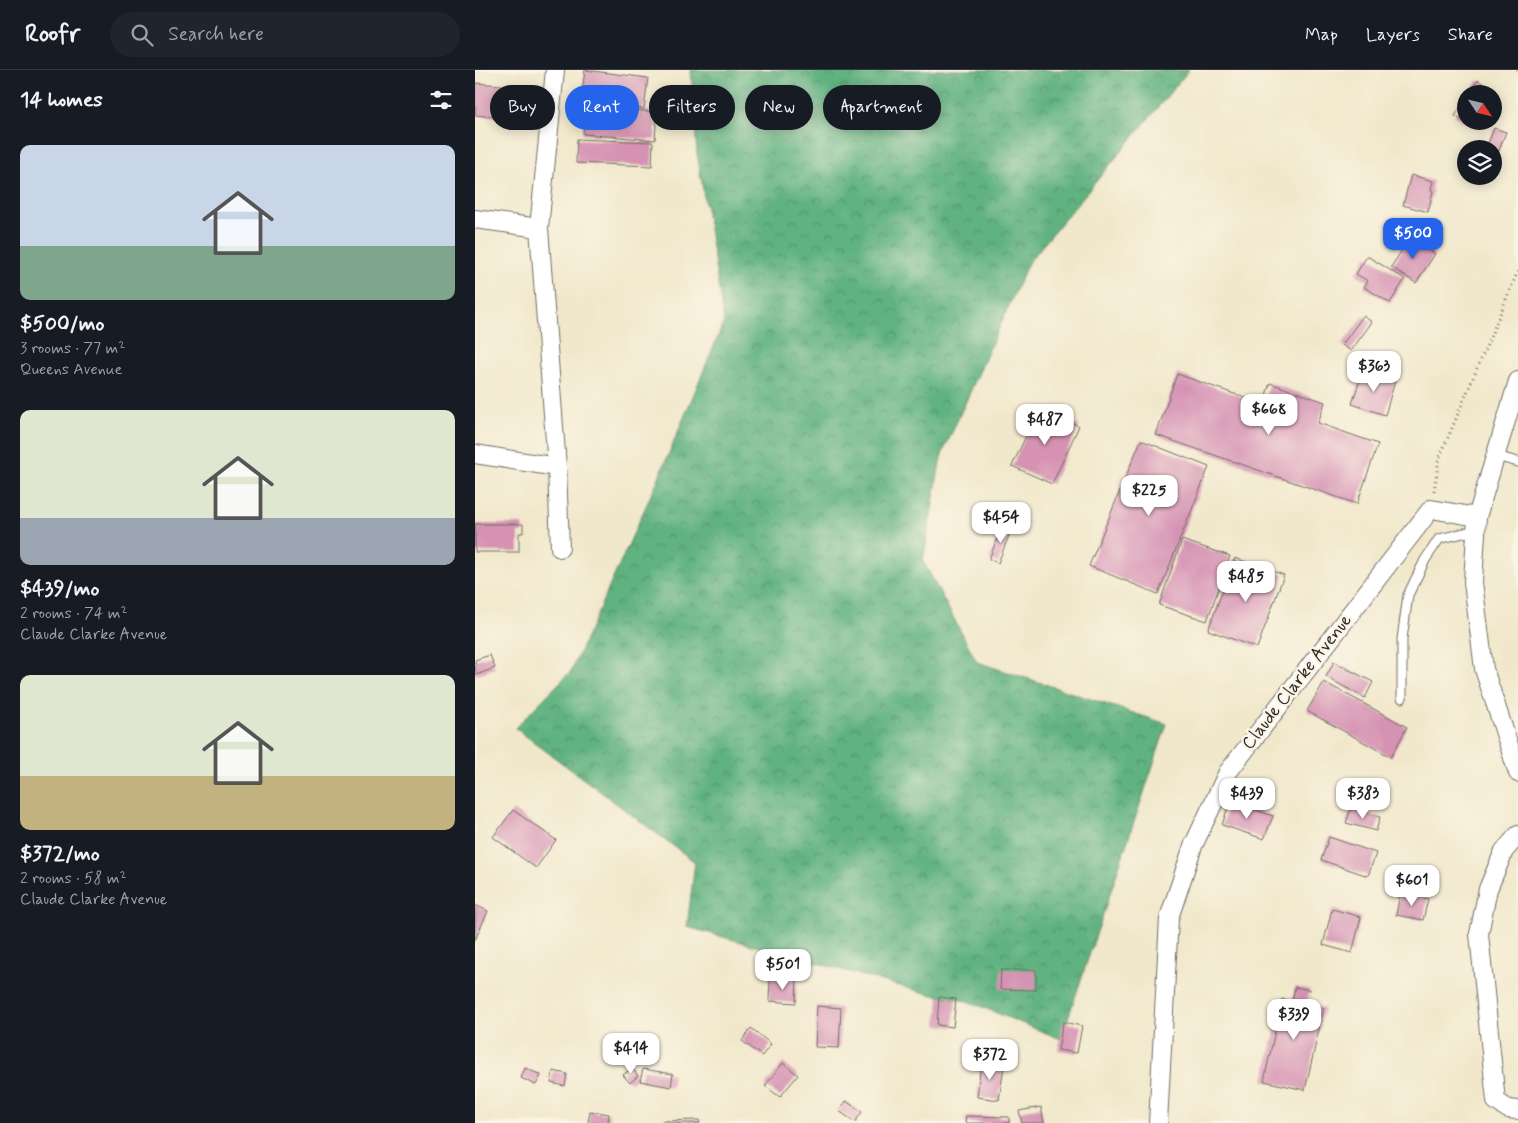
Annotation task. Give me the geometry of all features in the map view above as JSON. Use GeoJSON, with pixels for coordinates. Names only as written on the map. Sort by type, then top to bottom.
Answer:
{"type":"FeatureCollection","features":[{"type":"Feature","properties":{"kind":"street"},"geometry":{"type":"LineString","coordinates":[[555,70],[539,228],[557,467],[560,548]]}},
{"type":"Feature","properties":{"kind":"street"},"geometry":{"type":"LineString","coordinates":[[475,219],[539,228]]}},
{"type":"Feature","properties":{"kind":"street"},"geometry":{"type":"LineString","coordinates":[[1518,381],[1477,524],[1473,582],[1484,669],[1518,773]]}},
{"type":"Feature","properties":{"kind":"street"},"geometry":{"type":"LineString","coordinates":[[475,454],[557,467]]}},
{"type":"Feature","properties":{"kind":"street"},"geometry":{"type":"LineString","coordinates":[[1431,509],[1477,524]]}},
{"type":"Feature","properties":{"kind":"street","name":"Claude Clarke Avenue"},"geometry":{"type":"LineString","coordinates":[[1158,1123],[1169,918],[1193,846],[1228,772],[1431,509]]}},
{"type":"Feature","properties":{"kind":"street"},"geometry":{"type":"LineString","coordinates":[[1518,835],[1504,851],[1488,888],[1479,934],[1496,1101],[1507,1110],[1518,1110]]}},
{"type":"Feature","properties":{"kind":"lane"},"geometry":{"type":"LineString","coordinates":[[1496,456],[1518,462]]}},
{"type":"Feature","properties":{"kind":"lane"},"geometry":{"type":"LineString","coordinates":[[1402,698],[1402,639],[1408,595],[1425,560],[1439,539],[1477,524]]}},
{"type":"Feature","properties":{"kind":"path"},"geometry":{"type":"LineString","coordinates":[[1431,509],[1439,458],[1518,271]]}},
{"type":"Feature","properties":{"kind":"green space"},"geometry":{"type":"Polygon","coordinates":[[[691,70],[1189,70],[1028,263],[941,457],[923,561],[977,662],[1167,724],[1061,1039],[967,1001],[929,994],[687,927],[695,862],[515,728],[571,671],[656,484],[724,322],[697,153],[695,130],[735,130],[735,85],[692,85],[691,70]]]}},
{"type":"Feature","properties":{"kind":"building"},"geometry":{"type":"Polygon","coordinates":[[[585,70],[648,78],[644,109],[639,108],[639,85],[583,85],[585,70]]]}},
{"type":"Feature","properties":{"kind":"building"},"geometry":{"type":"Polygon","coordinates":[[[1478,80],[1485,85],[1475,85],[1478,80]]]}},
{"type":"Feature","properties":{"kind":"building"},"geometry":{"type":"Polygon","coordinates":[[[475,83],[501,85],[490,85],[490,116],[475,115],[475,83]]]}},
{"type":"Feature","properties":{"kind":"building"},"geometry":{"type":"Polygon","coordinates":[[[639,110],[649,111],[649,130],[656,130],[655,140],[583,134],[583,130],[639,130],[639,110]]]}},
{"type":"Feature","properties":{"kind":"building"},"geometry":{"type":"Polygon","coordinates":[[[1493,130],[1506,132],[1502,142],[1502,140],[1489,140],[1493,130]]]}},
{"type":"Feature","properties":{"kind":"building"},"geometry":{"type":"Polygon","coordinates":[[[577,139],[653,142],[652,166],[576,163],[577,139]]]}},
{"type":"Feature","properties":{"kind":"building"},"geometry":{"type":"Polygon","coordinates":[[[1411,175],[1433,181],[1431,190],[1433,191],[1428,212],[1403,205],[1411,175]]]}},
{"type":"Feature","properties":{"kind":"building"},"geometry":{"type":"Polygon","coordinates":[[[1410,238],[1435,254],[1416,283],[1391,267],[1410,238]]]}},
{"type":"Feature","properties":{"kind":"building"},"geometry":{"type":"Polygon","coordinates":[[[1367,256],[1405,279],[1390,303],[1364,287],[1368,281],[1356,274],[1367,256]]]}},
{"type":"Feature","properties":{"kind":"building"},"geometry":{"type":"Polygon","coordinates":[[[1363,316],[1372,322],[1351,351],[1342,345],[1363,316]]]}},
{"type":"Feature","properties":{"kind":"building"},"geometry":{"type":"Polygon","coordinates":[[[1363,370],[1395,381],[1385,415],[1352,404],[1363,370]]]}},
{"type":"Feature","properties":{"kind":"building"},"geometry":{"type":"Polygon","coordinates":[[[1177,374],[1263,404],[1270,383],[1325,402],[1318,423],[1378,444],[1357,504],[1156,435],[1177,374]]]}},
{"type":"Feature","properties":{"kind":"building"},"geometry":{"type":"Polygon","coordinates":[[[1039,408],[1079,426],[1052,484],[1012,466],[1039,408]]]}},
{"type":"Feature","properties":{"kind":"building"},"geometry":{"type":"Polygon","coordinates":[[[1141,440],[1209,467],[1158,594],[1089,566],[1141,440]]]}},
{"type":"Feature","properties":{"kind":"building"},"geometry":{"type":"Polygon","coordinates":[[[475,524],[523,524],[523,533],[519,533],[519,552],[475,552],[475,524]]]}},
{"type":"Feature","properties":{"kind":"building"},"geometry":{"type":"Polygon","coordinates":[[[1003,524],[1012,528],[998,563],[989,559],[1003,524]]]}},
{"type":"Feature","properties":{"kind":"building"},"geometry":{"type":"Polygon","coordinates":[[[1182,540],[1230,556],[1207,621],[1159,605],[1182,540]]]}},
{"type":"Feature","properties":{"kind":"building"},"geometry":{"type":"Polygon","coordinates":[[[1235,558],[1284,575],[1257,648],[1208,630],[1235,558]]]}},
{"type":"Feature","properties":{"kind":"building"},"geometry":{"type":"Polygon","coordinates":[[[490,655],[495,668],[476,675],[475,660],[490,655]]]}},
{"type":"Feature","properties":{"kind":"building"},"geometry":{"type":"Polygon","coordinates":[[[1334,662],[1373,682],[1365,698],[1326,677],[1334,662]]]}},
{"type":"Feature","properties":{"kind":"building"},"geometry":{"type":"Polygon","coordinates":[[[1324,682],[1407,727],[1391,757],[1307,711],[1324,682]]]}},
{"type":"Feature","properties":{"kind":"building"},"geometry":{"type":"Polygon","coordinates":[[[1230,801],[1273,816],[1264,839],[1222,825],[1230,801]]]}},
{"type":"Feature","properties":{"kind":"building"},"geometry":{"type":"Polygon","coordinates":[[[1351,808],[1380,817],[1376,831],[1346,823],[1351,808]]]}},
{"type":"Feature","properties":{"kind":"building"},"geometry":{"type":"Polygon","coordinates":[[[513,810],[556,840],[536,868],[493,837],[513,810]]]}},
{"type":"Feature","properties":{"kind":"building"},"geometry":{"type":"Polygon","coordinates":[[[1329,837],[1376,853],[1368,876],[1321,860],[1329,837]]]}},
{"type":"Feature","properties":{"kind":"building"},"geometry":{"type":"Polygon","coordinates":[[[1400,894],[1428,899],[1423,920],[1396,915],[1400,894]]]}},
{"type":"Feature","properties":{"kind":"building"},"geometry":{"type":"Polygon","coordinates":[[[475,905],[488,911],[475,940],[475,905]]]}},
{"type":"Feature","properties":{"kind":"building"},"geometry":{"type":"Polygon","coordinates":[[[1332,909],[1361,917],[1352,953],[1323,945],[1332,909]]]}},
{"type":"Feature","properties":{"kind":"building"},"geometry":{"type":"Polygon","coordinates":[[[1001,970],[1036,970],[1036,990],[1000,989],[1001,970]]]}},
{"type":"Feature","properties":{"kind":"building"},"geometry":{"type":"Polygon","coordinates":[[[770,978],[797,980],[796,1003],[769,1001],[770,978]]]}},
{"type":"Feature","properties":{"kind":"building"},"geometry":{"type":"Polygon","coordinates":[[[1295,987],[1310,990],[1307,1004],[1324,1008],[1305,1090],[1264,1081],[1282,999],[1292,1001],[1295,987]]]}},
{"type":"Feature","properties":{"kind":"building"},"geometry":{"type":"Polygon","coordinates":[[[939,997],[956,999],[953,1027],[937,1025],[939,997]]]}},
{"type":"Feature","properties":{"kind":"building"},"geometry":{"type":"Polygon","coordinates":[[[817,1006],[841,1008],[839,1048],[815,1047],[817,1006]]]}},
{"type":"Feature","properties":{"kind":"building"},"geometry":{"type":"Polygon","coordinates":[[[1063,1022],[1082,1026],[1077,1053],[1058,1050],[1063,1022]]]}},
{"type":"Feature","properties":{"kind":"building"},"geometry":{"type":"Polygon","coordinates":[[[751,1028],[771,1044],[762,1056],[742,1041],[751,1028]]]}},
{"type":"Feature","properties":{"kind":"building"},"geometry":{"type":"Polygon","coordinates":[[[783,1063],[798,1075],[780,1097],[765,1086],[783,1063]]]}},
{"type":"Feature","properties":{"kind":"building"},"geometry":{"type":"Polygon","coordinates":[[[981,1063],[1004,1066],[999,1100],[977,1097],[981,1063]]]}},
{"type":"Feature","properties":{"kind":"building"},"geometry":{"type":"Polygon","coordinates":[[[525,1068],[541,1075],[536,1085],[521,1078],[525,1068]]]}},
{"type":"Feature","properties":{"kind":"building"},"geometry":{"type":"Polygon","coordinates":[[[632,1068],[638,1076],[630,1083],[623,1075],[632,1068]]]}},
{"type":"Feature","properties":{"kind":"building"},"geometry":{"type":"Polygon","coordinates":[[[643,1069],[673,1074],[671,1087],[640,1081],[643,1069]]]}},
{"type":"Feature","properties":{"kind":"building"},"geometry":{"type":"Polygon","coordinates":[[[553,1071],[567,1074],[565,1086],[551,1083],[553,1071]]]}},
{"type":"Feature","properties":{"kind":"building"},"geometry":{"type":"Polygon","coordinates":[[[846,1101],[862,1112],[855,1122],[839,1111],[846,1101]]]}},
{"type":"Feature","properties":{"kind":"building"},"geometry":{"type":"Polygon","coordinates":[[[1041,1107],[1044,1123],[1022,1123],[1019,1111],[1041,1107]]]}},
{"type":"Feature","properties":{"kind":"building"},"geometry":{"type":"Polygon","coordinates":[[[590,1111],[609,1114],[608,1123],[588,1123],[590,1111]]]}},
{"type":"Feature","properties":{"kind":"building"},"geometry":{"type":"Polygon","coordinates":[[[966,1116],[1009,1117],[1009,1123],[965,1123],[966,1116]]]}},
{"type":"Feature","properties":{"kind":"building"},"geometry":{"type":"Polygon","coordinates":[[[699,1120],[700,1123],[662,1123],[662,1121],[699,1120]]]}}]}
